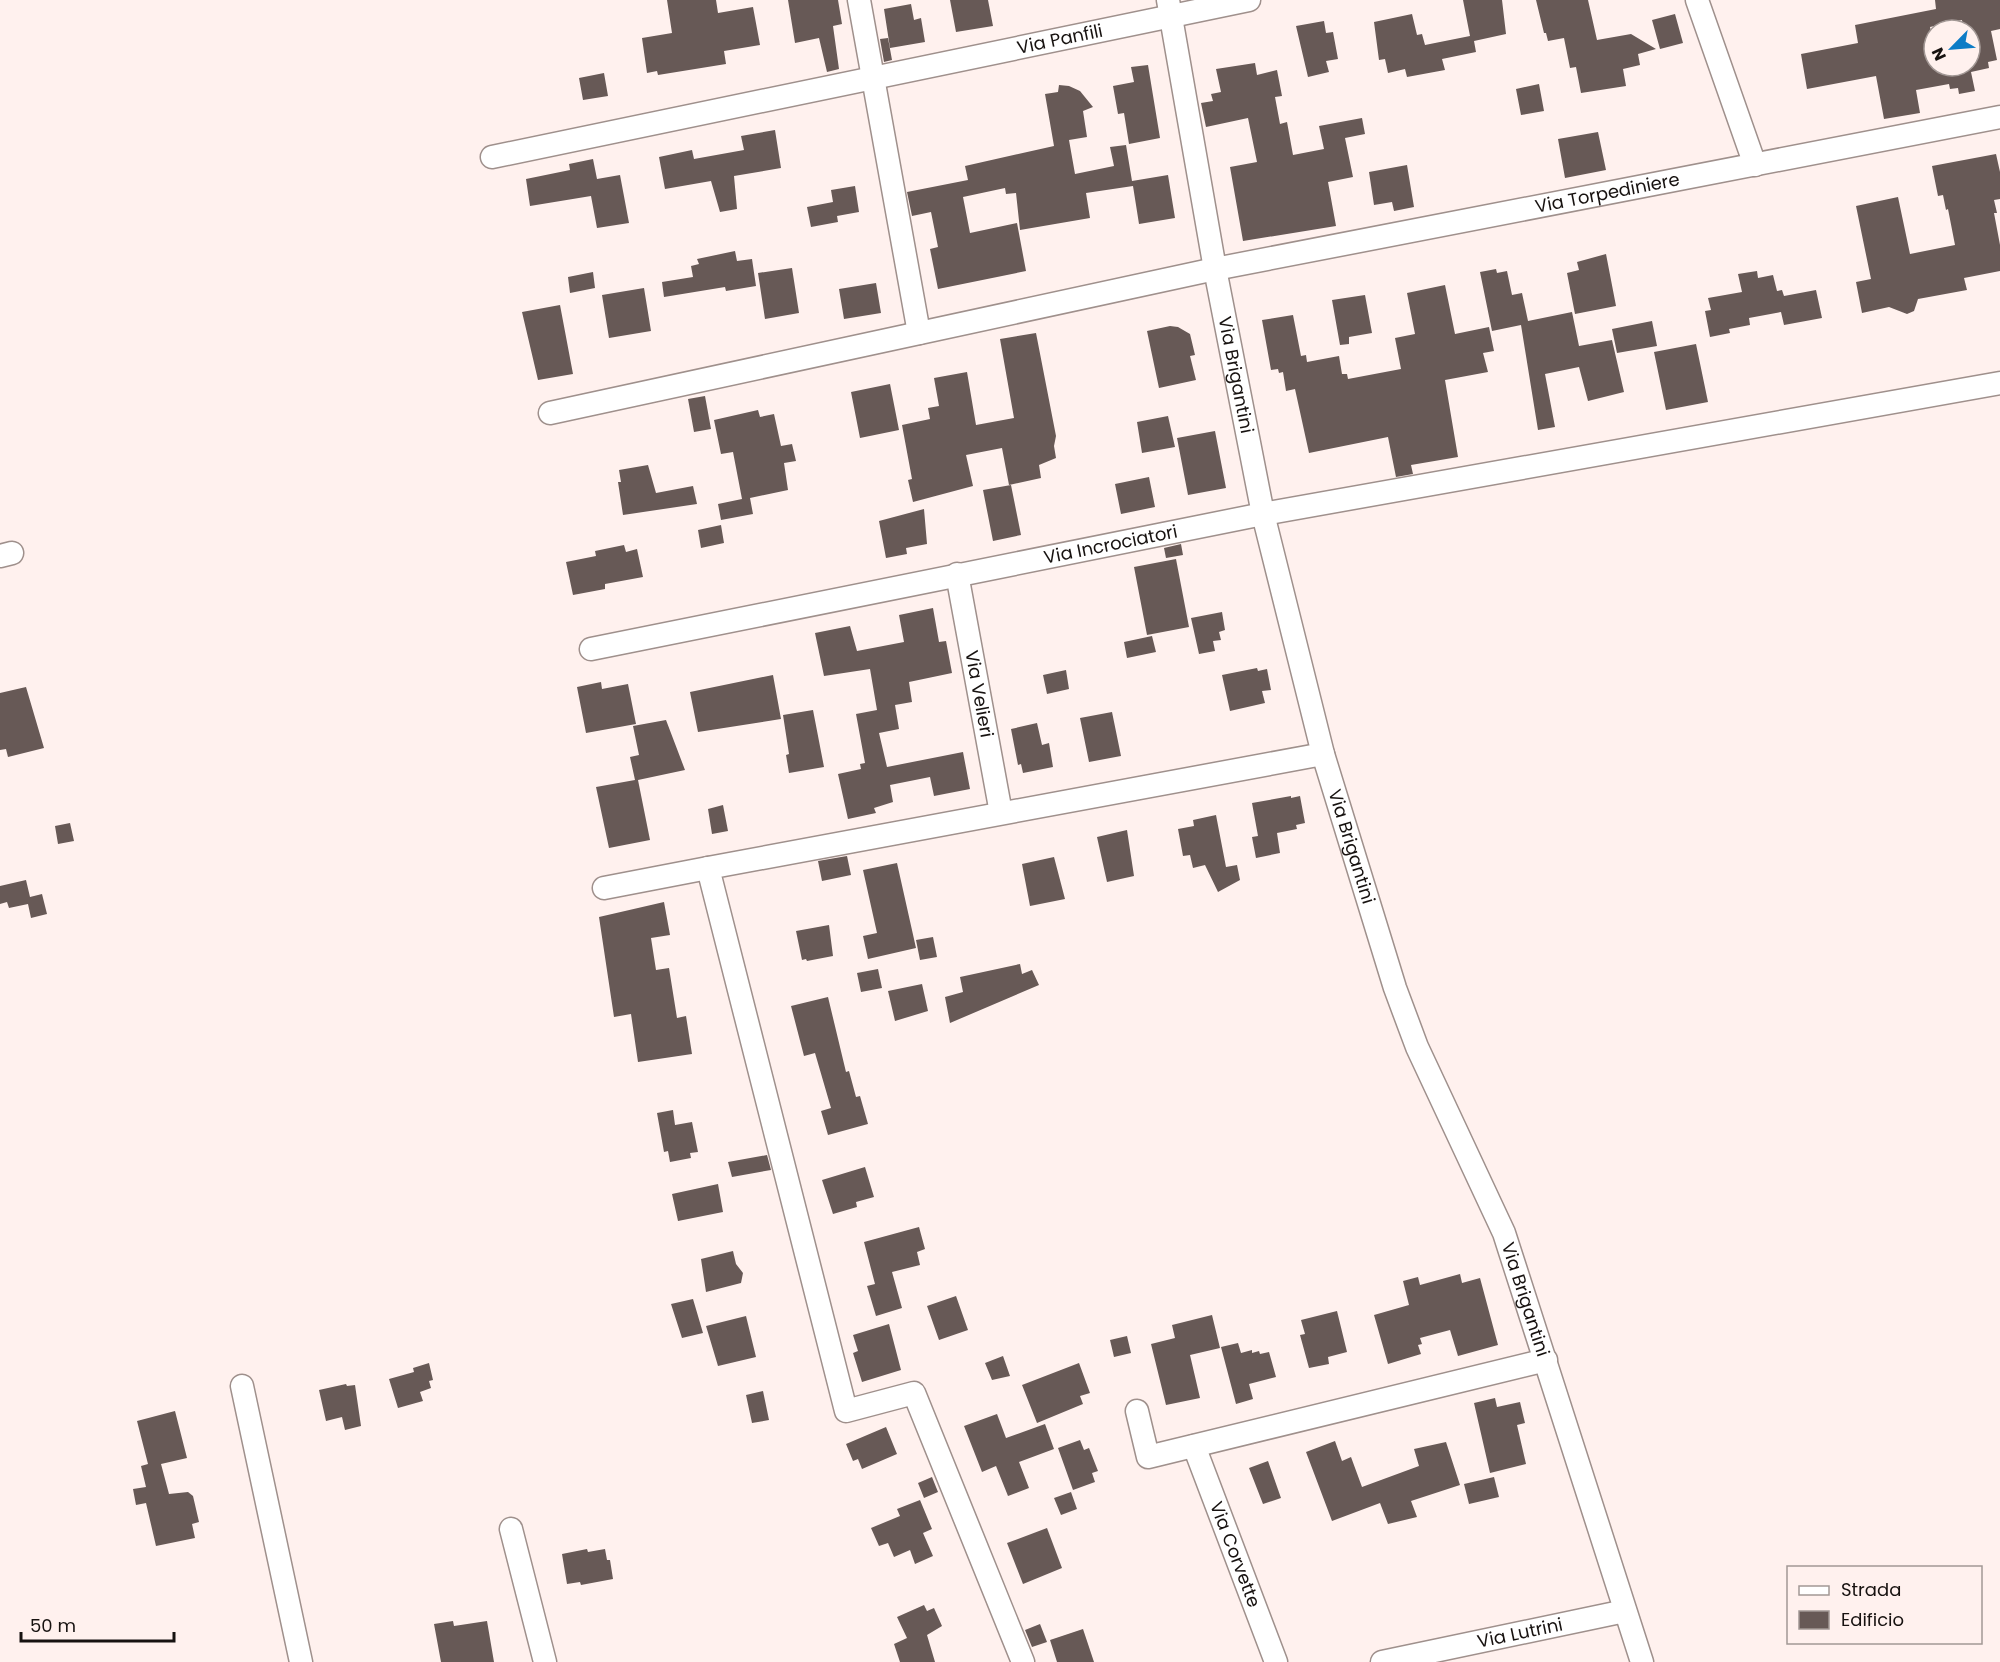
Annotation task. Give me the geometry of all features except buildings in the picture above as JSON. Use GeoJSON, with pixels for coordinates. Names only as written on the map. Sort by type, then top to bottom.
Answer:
{"type":"FeatureCollection","features":[{"type":"Feature","properties":{"kind":"street"},"geometry":{"type":"LineString","coordinates":[[859,0],[871,77],[919,333]]}},
{"type":"Feature","properties":{"kind":"street","name":"Via Panfili"},"geometry":{"type":"LineString","coordinates":[[492,157],[871,77],[1169,8],[1249,0]]}},
{"type":"Feature","properties":{"kind":"street"},"geometry":{"type":"LineString","coordinates":[[1697,0],[1755,165]]}},
{"type":"Feature","properties":{"kind":"street","name":"Via Brigantini"},"geometry":{"type":"LineString","coordinates":[[1169,8],[1215,269],[1263,514],[1323,754],[1395,988],[1417,1047],[1504,1233],[1642,1662]]}},
{"type":"Feature","properties":{"kind":"street","name":"Via Torpediniere"},"geometry":{"type":"LineString","coordinates":[[550,413],[1215,269],[2000,117]]}},
{"type":"Feature","properties":{"kind":"street","name":"Via Incrociatori"},"geometry":{"type":"LineString","coordinates":[[591,649],[1263,514],[2000,383]]}},
{"type":"Feature","properties":{"kind":"street","name":"Via Velieri"},"geometry":{"type":"LineString","coordinates":[[957,574],[1000,813]]}},
{"type":"Feature","properties":{"kind":"street"},"geometry":{"type":"LineString","coordinates":[[604,888],[1323,754]]}},
{"type":"Feature","properties":{"kind":"street"},"geometry":{"type":"LineString","coordinates":[[708,868],[846,1411],[914,1393],[1023,1662]]}},
{"type":"Feature","properties":{"kind":"street"},"geometry":{"type":"LineString","coordinates":[[1137,1411],[1148,1456],[1546,1360]]}},
{"type":"Feature","properties":{"kind":"street"},"geometry":{"type":"LineString","coordinates":[[242,1386],[301,1662]]}},
{"type":"Feature","properties":{"kind":"street","name":"Via Corvette"},"geometry":{"type":"LineString","coordinates":[[1194,1446],[1276,1662]]}},
{"type":"Feature","properties":{"kind":"street"},"geometry":{"type":"LineString","coordinates":[[511,1529],[545,1662]]}},
{"type":"Feature","properties":{"kind":"street","name":"Via Lutrini"},"geometry":{"type":"LineString","coordinates":[[1382,1662],[1624,1611]]}}]}
